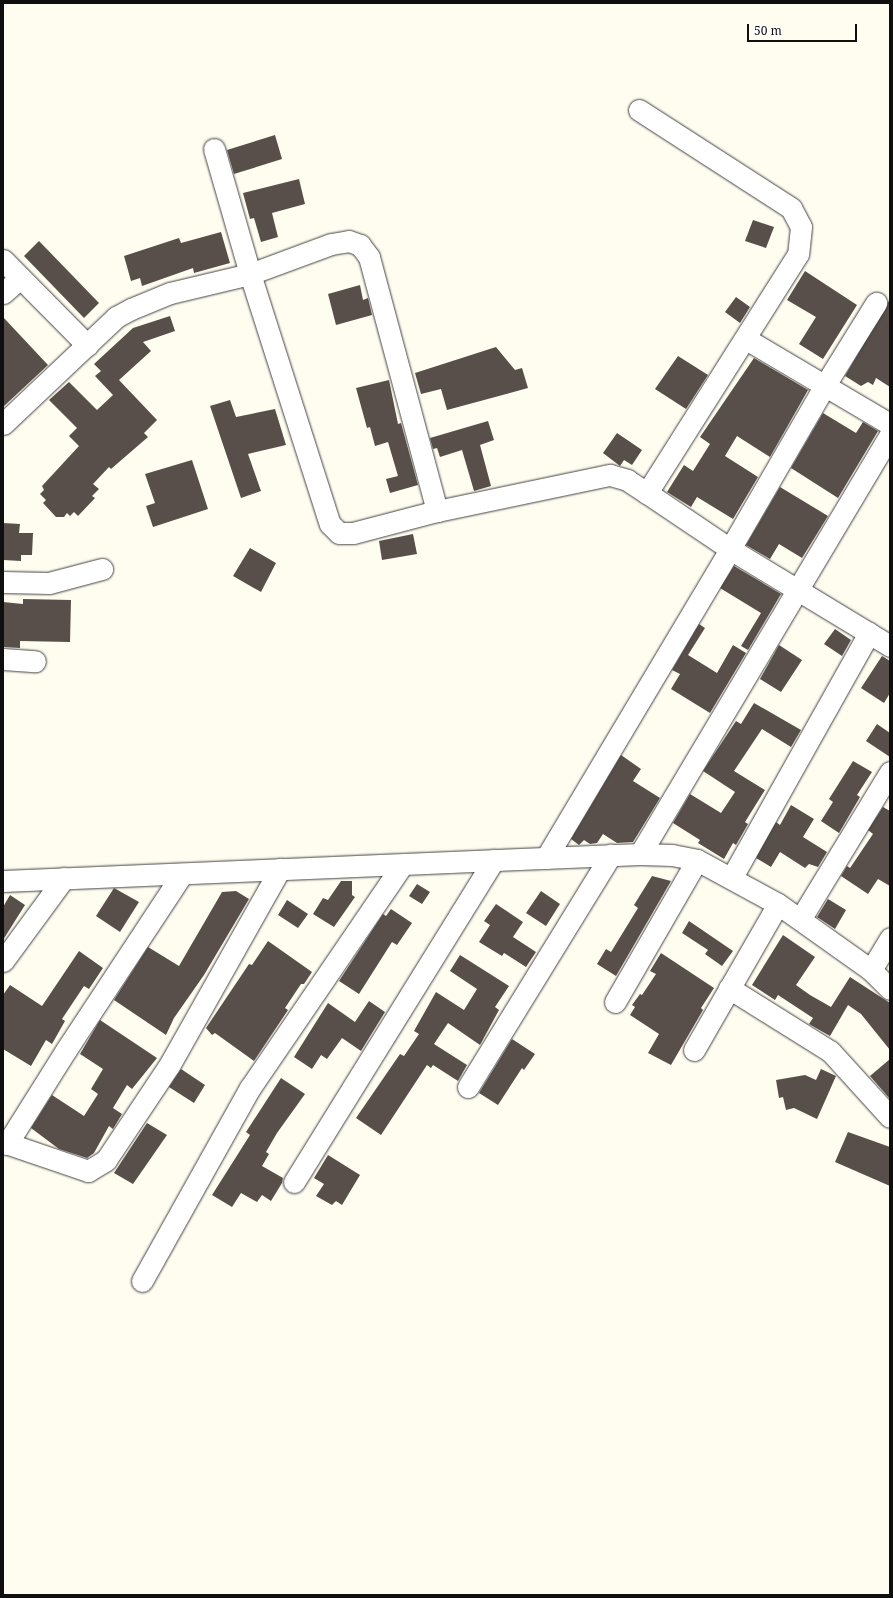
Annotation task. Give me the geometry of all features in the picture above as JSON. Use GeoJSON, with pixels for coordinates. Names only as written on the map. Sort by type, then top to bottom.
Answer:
{"type":"FeatureCollection","features":[{"type":"Feature","properties":{"kind":"street"},"geometry":{"type":"LineString","coordinates":[[639,110],[791,208],[801,226],[798,254],[746,339],[647,493]]}},
{"type":"Feature","properties":{"kind":"street"},"geometry":{"type":"LineString","coordinates":[[214,149],[250,274],[330,524],[339,533],[353,533],[437,510],[610,476],[627,480],[730,549],[890,646]]}},
{"type":"Feature","properties":{"kind":"street"},"geometry":{"type":"LineString","coordinates":[[3,423],[116,318],[131,309],[170,294],[250,274],[331,244],[349,241],[360,245],[369,257],[437,510]]}},
{"type":"Feature","properties":{"kind":"street"},"geometry":{"type":"LineString","coordinates":[[3,260],[87,345]]}},
{"type":"Feature","properties":{"kind":"street"},"geometry":{"type":"LineString","coordinates":[[3,293],[20,278]]}},
{"type":"Feature","properties":{"kind":"street"},"geometry":{"type":"LineString","coordinates":[[546,858],[730,549],[825,385],[876,303]]}},
{"type":"Feature","properties":{"kind":"street"},"geometry":{"type":"LineString","coordinates":[[746,339],[890,424]]}},
{"type":"Feature","properties":{"kind":"street"},"geometry":{"type":"LineString","coordinates":[[640,854],[799,591],[890,435]]}},
{"type":"Feature","properties":{"kind":"street"},"geometry":{"type":"LineString","coordinates":[[3,582],[49,584],[102,569]]}},
{"type":"Feature","properties":{"kind":"street"},"geometry":{"type":"LineString","coordinates":[[732,877],[869,633]]}},
{"type":"Feature","properties":{"kind":"street"},"geometry":{"type":"LineString","coordinates":[[3,659],[34,661]]}},
{"type":"Feature","properties":{"kind":"street"},"geometry":{"type":"LineString","coordinates":[[801,918],[890,772]]}},
{"type":"Feature","properties":{"kind":"street"},"geometry":{"type":"LineString","coordinates":[[3,881],[640,854],[697,860],[732,877],[801,918],[871,970],[890,989]]}},
{"type":"Feature","properties":{"kind":"street"},"geometry":{"type":"LineString","coordinates":[[468,1087],[611,856]]}},
{"type":"Feature","properties":{"kind":"street"},"geometry":{"type":"LineString","coordinates":[[294,1182],[494,860]]}},
{"type":"Feature","properties":{"kind":"street"},"geometry":{"type":"LineString","coordinates":[[615,1002],[697,860]]}},
{"type":"Feature","properties":{"kind":"street"},"geometry":{"type":"LineString","coordinates":[[142,1281],[250,1088],[402,864]]}},
{"type":"Feature","properties":{"kind":"street"},"geometry":{"type":"LineString","coordinates":[[182,874],[5,1143],[88,1171],[106,1160],[170,1064],[280,870]]}},
{"type":"Feature","properties":{"kind":"street"},"geometry":{"type":"LineString","coordinates":[[3,961],[64,878]]}},
{"type":"Feature","properties":{"kind":"street"},"geometry":{"type":"LineString","coordinates":[[694,1050],[778,904]]}},
{"type":"Feature","properties":{"kind":"street"},"geometry":{"type":"LineString","coordinates":[[871,970],[890,938]]}},
{"type":"Feature","properties":{"kind":"street"},"geometry":{"type":"LineString","coordinates":[[729,988],[830,1051],[890,1117]]}},
{"type":"Feature","properties":{"kind":"building"},"geometry":{"type":"Polygon","coordinates":[[[275,135],[282,159],[234,174],[227,150],[275,135]]]}},
{"type":"Feature","properties":{"kind":"building"},"geometry":{"type":"Polygon","coordinates":[[[299,179],[305,204],[272,213],[278,237],[261,242],[254,218],[250,219],[243,193],[299,179]]]}},
{"type":"Feature","properties":{"kind":"building"},"geometry":{"type":"Polygon","coordinates":[[[753,220],[774,227],[766,248],[745,241],[753,220]]]}},
{"type":"Feature","properties":{"kind":"building"},"geometry":{"type":"Polygon","coordinates":[[[221,232],[230,263],[194,273],[193,268],[142,286],[140,278],[131,281],[124,256],[179,238],[181,243],[221,232]]]}},
{"type":"Feature","properties":{"kind":"building"},"geometry":{"type":"Polygon","coordinates":[[[39,241],[99,303],[84,318],[24,256],[39,241]]]}},
{"type":"Feature","properties":{"kind":"building"},"geometry":{"type":"Polygon","coordinates":[[[805,271],[857,305],[823,359],[799,344],[816,317],[787,300],[805,271]]]}},
{"type":"Feature","properties":{"kind":"building"},"geometry":{"type":"Polygon","coordinates":[[[360,285],[363,300],[368,298],[372,315],[336,325],[328,294],[360,285]]]}},
{"type":"Feature","properties":{"kind":"building"},"geometry":{"type":"Polygon","coordinates":[[[736,297],[750,307],[740,323],[725,312],[736,297]]]}},
{"type":"Feature","properties":{"kind":"building"},"geometry":{"type":"Polygon","coordinates":[[[890,299],[890,387],[876,378],[873,385],[868,382],[861,386],[845,376],[890,299]]]}},
{"type":"Feature","properties":{"kind":"building"},"geometry":{"type":"Polygon","coordinates":[[[170,316],[175,331],[143,342],[151,351],[119,380],[157,420],[144,433],[148,437],[111,469],[109,467],[93,484],[99,489],[92,496],[95,498],[78,516],[74,512],[70,516],[67,513],[64,517],[56,517],[43,503],[46,500],[40,494],[44,490],[42,486],[79,446],[69,436],[77,428],[49,400],[69,382],[97,410],[113,395],[95,376],[101,371],[94,364],[133,328],[170,316]]]}},
{"type":"Feature","properties":{"kind":"building"},"geometry":{"type":"Polygon","coordinates":[[[3,317],[48,365],[3,407],[3,317]]]}},
{"type":"Feature","properties":{"kind":"building"},"geometry":{"type":"Polygon","coordinates":[[[496,347],[515,370],[522,368],[528,388],[447,410],[441,389],[421,394],[415,373],[496,347]]]}},
{"type":"Feature","properties":{"kind":"building"},"geometry":{"type":"Polygon","coordinates":[[[678,356],[708,375],[686,409],[655,389],[678,356]]]}},
{"type":"Feature","properties":{"kind":"building"},"geometry":{"type":"Polygon","coordinates":[[[754,358],[808,390],[770,457],[737,436],[725,456],[758,477],[733,519],[697,497],[691,507],[667,492],[684,465],[693,471],[710,444],[700,437],[754,358]]]}},
{"type":"Feature","properties":{"kind":"building"},"geometry":{"type":"Polygon","coordinates":[[[389,380],[398,424],[401,423],[418,485],[390,493],[386,479],[398,476],[388,442],[375,446],[370,427],[367,428],[356,388],[389,380]]]}},
{"type":"Feature","properties":{"kind":"building"},"geometry":{"type":"Polygon","coordinates":[[[230,400],[236,417],[275,409],[286,445],[248,454],[261,491],[241,498],[210,406],[230,400]]]}},
{"type":"Feature","properties":{"kind":"building"},"geometry":{"type":"Polygon","coordinates":[[[823,413],[856,433],[863,422],[878,431],[838,498],[791,468],[823,413]]]}},
{"type":"Feature","properties":{"kind":"building"},"geometry":{"type":"Polygon","coordinates":[[[488,421],[494,440],[480,445],[491,486],[474,491],[462,450],[440,457],[437,448],[433,449],[430,438],[488,421]]]}},
{"type":"Feature","properties":{"kind":"building"},"geometry":{"type":"Polygon","coordinates":[[[617,433],[642,450],[632,465],[624,460],[620,466],[603,453],[617,433]]]}},
{"type":"Feature","properties":{"kind":"building"},"geometry":{"type":"Polygon","coordinates":[[[192,460],[208,509],[153,527],[146,506],[155,503],[145,474],[192,460]]]}},
{"type":"Feature","properties":{"kind":"building"},"geometry":{"type":"Polygon","coordinates":[[[780,487],[828,516],[802,558],[779,544],[770,559],[746,545],[780,487]]]}},
{"type":"Feature","properties":{"kind":"building"},"geometry":{"type":"Polygon","coordinates":[[[3,523],[20,524],[19,533],[33,533],[32,555],[21,555],[21,561],[3,560],[3,523]]]}},
{"type":"Feature","properties":{"kind":"building"},"geometry":{"type":"Polygon","coordinates":[[[413,534],[417,554],[382,560],[379,541],[413,534]]]}},
{"type":"Feature","properties":{"kind":"building"},"geometry":{"type":"Polygon","coordinates":[[[250,548],[276,563],[261,592],[233,576],[250,548]]]}},
{"type":"Feature","properties":{"kind":"building"},"geometry":{"type":"Polygon","coordinates":[[[734,566],[781,594],[748,650],[741,646],[761,613],[720,588],[734,566]]]}},
{"type":"Feature","properties":{"kind":"building"},"geometry":{"type":"Polygon","coordinates":[[[23,599],[71,600],[70,642],[20,641],[20,648],[3,647],[3,602],[23,604],[23,599]]]}},
{"type":"Feature","properties":{"kind":"building"},"geometry":{"type":"Polygon","coordinates":[[[699,624],[705,628],[688,655],[717,673],[733,645],[746,653],[710,713],[671,689],[680,674],[672,670],[699,624]]]}},
{"type":"Feature","properties":{"kind":"building"},"geometry":{"type":"Polygon","coordinates":[[[835,629],[851,640],[842,656],[824,644],[835,629]]]}},
{"type":"Feature","properties":{"kind":"building"},"geometry":{"type":"Polygon","coordinates":[[[779,645],[802,660],[781,692],[760,679],[779,645]]]}},
{"type":"Feature","properties":{"kind":"building"},"geometry":{"type":"Polygon","coordinates":[[[882,656],[890,661],[890,693],[884,703],[861,688],[882,656]]]}},
{"type":"Feature","properties":{"kind":"building"},"geometry":{"type":"Polygon","coordinates":[[[754,703],[801,730],[791,747],[762,729],[734,771],[765,790],[745,822],[748,824],[736,845],[733,843],[724,859],[698,843],[700,840],[673,823],[690,794],[721,813],[735,792],[703,771],[736,721],[741,724],[754,703]]]}},
{"type":"Feature","properties":{"kind":"building"},"geometry":{"type":"Polygon","coordinates":[[[877,724],[890,733],[890,757],[866,741],[877,724]]]}},
{"type":"Feature","properties":{"kind":"building"},"geometry":{"type":"Polygon","coordinates":[[[621,755],[641,769],[633,781],[660,798],[633,842],[617,843],[603,834],[597,843],[590,844],[584,840],[579,845],[571,839],[621,755]]]}},
{"type":"Feature","properties":{"kind":"building"},"geometry":{"type":"Polygon","coordinates":[[[853,761],[872,772],[857,795],[860,797],[839,833],[821,821],[833,802],[829,799],[853,761]]]}},
{"type":"Feature","properties":{"kind":"building"},"geometry":{"type":"Polygon","coordinates":[[[791,805],[814,819],[803,837],[827,852],[818,867],[809,864],[805,868],[780,852],[771,867],[756,858],[776,822],[780,825],[791,805]]]}},
{"type":"Feature","properties":{"kind":"building"},"geometry":{"type":"Polygon","coordinates":[[[883,807],[890,811],[890,886],[878,879],[868,894],[841,876],[847,866],[850,868],[873,834],[868,830],[883,807]]]}},
{"type":"Feature","properties":{"kind":"building"},"geometry":{"type":"Polygon","coordinates":[[[652,876],[671,881],[616,976],[597,964],[606,949],[611,952],[638,908],[634,905],[652,876]]]}},
{"type":"Feature","properties":{"kind":"building"},"geometry":{"type":"Polygon","coordinates":[[[341,881],[352,881],[352,895],[355,897],[334,927],[313,914],[323,898],[328,900],[341,881]]]}},
{"type":"Feature","properties":{"kind":"building"},"geometry":{"type":"Polygon","coordinates":[[[417,884],[430,892],[422,904],[409,896],[417,884]]]}},
{"type":"Feature","properties":{"kind":"building"},"geometry":{"type":"Polygon","coordinates":[[[114,888],[139,902],[120,932],[96,916],[114,888]]]}},
{"type":"Feature","properties":{"kind":"building"},"geometry":{"type":"Polygon","coordinates":[[[236,891],[249,899],[204,975],[174,1018],[166,1035],[114,1000],[148,947],[179,966],[222,892],[236,891]]]}},
{"type":"Feature","properties":{"kind":"building"},"geometry":{"type":"Polygon","coordinates":[[[541,891],[560,904],[546,926],[526,913],[541,891]]]}},
{"type":"Feature","properties":{"kind":"building"},"geometry":{"type":"Polygon","coordinates":[[[10,895],[25,905],[3,940],[3,907],[10,895]]]}},
{"type":"Feature","properties":{"kind":"building"},"geometry":{"type":"Polygon","coordinates":[[[828,899],[846,910],[835,929],[817,917],[828,899]]]}},
{"type":"Feature","properties":{"kind":"building"},"geometry":{"type":"Polygon","coordinates":[[[287,900],[308,914],[298,928],[278,915],[287,900]]]}},
{"type":"Feature","properties":{"kind":"building"},"geometry":{"type":"Polygon","coordinates":[[[496,904],[523,922],[513,937],[536,952],[526,967],[504,953],[502,956],[479,942],[490,925],[484,921],[496,904]]]}},
{"type":"Feature","properties":{"kind":"building"},"geometry":{"type":"Polygon","coordinates":[[[391,909],[412,923],[397,945],[392,942],[359,994],[339,981],[383,914],[386,916],[391,909]]]}},
{"type":"Feature","properties":{"kind":"building"},"geometry":{"type":"Polygon","coordinates":[[[689,921],[733,951],[722,966],[705,954],[708,950],[682,933],[689,921]]]}},
{"type":"Feature","properties":{"kind":"building"},"geometry":{"type":"Polygon","coordinates":[[[783,935],[815,957],[796,985],[810,995],[831,1007],[850,977],[890,1003],[890,1050],[861,1014],[848,1005],[830,1036],[809,1024],[813,1018],[778,995],[775,1000],[752,985],[783,935]]]}},
{"type":"Feature","properties":{"kind":"building"},"geometry":{"type":"Polygon","coordinates":[[[268,941],[312,972],[304,984],[301,984],[285,1008],[288,1010],[254,1061],[215,1033],[212,1035],[206,1028],[249,964],[252,965],[268,941]]]}},
{"type":"Feature","properties":{"kind":"building"},"geometry":{"type":"Polygon","coordinates":[[[79,951],[103,968],[89,989],[84,986],[62,1019],[65,1021],[52,1044],[46,1040],[31,1066],[3,1049],[3,995],[10,985],[42,1006],[79,951]]]}},
{"type":"Feature","properties":{"kind":"building"},"geometry":{"type":"Polygon","coordinates":[[[661,953],[714,988],[701,1008],[703,1010],[671,1065],[648,1053],[659,1034],[630,1015],[635,1007],[632,1005],[640,994],[642,995],[656,974],[650,971],[661,953]]]}},
{"type":"Feature","properties":{"kind":"building"},"geometry":{"type":"Polygon","coordinates":[[[460,955],[509,986],[495,1007],[499,1010],[480,1045],[448,1023],[434,1044],[467,1065],[458,1081],[433,1065],[431,1068],[427,1065],[381,1135],[356,1118],[400,1054],[404,1056],[419,1034],[414,1031],[436,992],[464,1010],[477,989],[450,971],[460,955]]]}},
{"type":"Feature","properties":{"kind":"building"},"geometry":{"type":"Polygon","coordinates":[[[369,1001],[385,1012],[361,1051],[342,1038],[327,1059],[321,1055],[312,1069],[294,1057],[328,1003],[355,1022],[369,1001]]]}},
{"type":"Feature","properties":{"kind":"building"},"geometry":{"type":"Polygon","coordinates":[[[100,1020],[157,1058],[132,1089],[127,1085],[113,1108],[122,1114],[113,1129],[109,1126],[94,1153],[87,1158],[59,1149],[31,1128],[52,1095],[84,1116],[98,1094],[91,1089],[103,1069],[80,1054],[100,1020]]]}},
{"type":"Feature","properties":{"kind":"building"},"geometry":{"type":"Polygon","coordinates":[[[512,1039],[535,1054],[524,1070],[522,1068],[498,1105],[479,1093],[512,1039]]]}},
{"type":"Feature","properties":{"kind":"building"},"geometry":{"type":"Polygon","coordinates":[[[890,1059],[890,1099],[870,1076],[890,1059]]]}},
{"type":"Feature","properties":{"kind":"building"},"geometry":{"type":"Polygon","coordinates":[[[181,1069],[205,1085],[194,1103],[169,1087],[181,1069]]]}},
{"type":"Feature","properties":{"kind":"building"},"geometry":{"type":"Polygon","coordinates":[[[821,1069],[836,1076],[817,1119],[794,1108],[786,1110],[783,1097],[779,1098],[776,1080],[805,1075],[816,1080],[821,1069]]]}},
{"type":"Feature","properties":{"kind":"building"},"geometry":{"type":"Polygon","coordinates":[[[281,1078],[305,1094],[277,1133],[266,1152],[269,1154],[262,1166],[283,1178],[282,1183],[271,1201],[262,1195],[257,1202],[241,1193],[232,1207],[212,1195],[250,1135],[246,1132],[281,1078]]]}},
{"type":"Feature","properties":{"kind":"building"},"geometry":{"type":"Polygon","coordinates":[[[147,1123],[167,1135],[133,1184],[114,1173],[147,1123]]]}},
{"type":"Feature","properties":{"kind":"building"},"geometry":{"type":"Polygon","coordinates":[[[848,1132],[890,1147],[890,1186],[835,1162],[848,1132]]]}},
{"type":"Feature","properties":{"kind":"building"},"geometry":{"type":"Polygon","coordinates":[[[328,1155],[360,1175],[342,1205],[336,1201],[332,1205],[316,1196],[324,1184],[314,1178],[328,1155]]]}}]}
